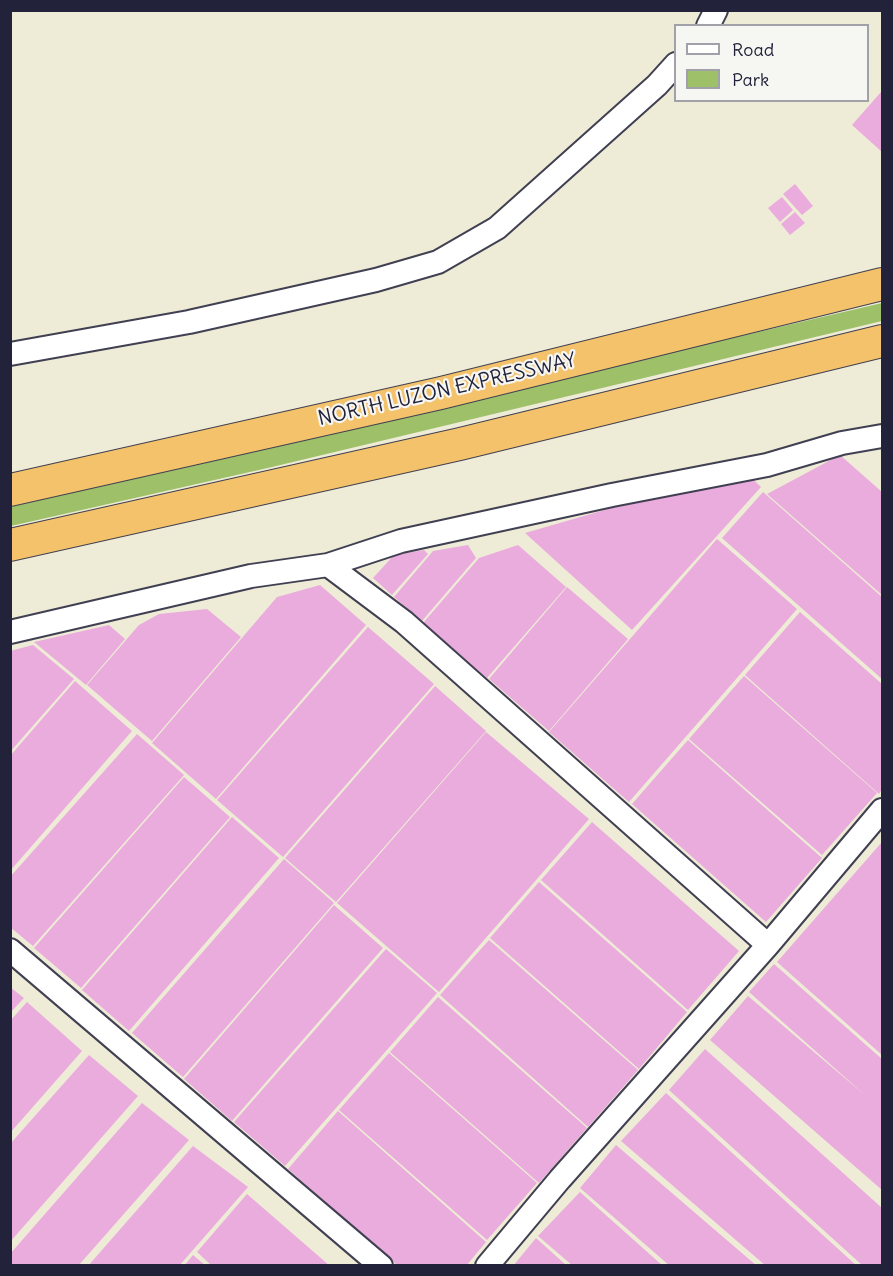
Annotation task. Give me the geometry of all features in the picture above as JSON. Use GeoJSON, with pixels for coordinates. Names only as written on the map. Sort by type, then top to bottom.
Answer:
{"type":"FeatureCollection","features":[{"type":"Feature","properties":{"kind":"highway","name":"NORTH LUZON EXPRESSWAY"},"geometry":{"type":"LineString","coordinates":[[10,490],[441,393],[882,284]]}},
{"type":"Feature","properties":{"kind":"highway"},"geometry":{"type":"LineString","coordinates":[[10,545],[460,444],[882,341]]}},
{"type":"Feature","properties":{"kind":"lane"},"geometry":{"type":"LineString","coordinates":[[709,24],[716,10]]}},
{"type":"Feature","properties":{"kind":"lane"},"geometry":{"type":"LineString","coordinates":[[10,354],[189,322],[376,280],[438,262],[496,228],[657,85],[674,65]]}},
{"type":"Feature","properties":{"kind":"lane"},"geometry":{"type":"LineString","coordinates":[[10,632],[251,576],[328,565],[401,541],[612,495],[767,465],[842,443],[882,436]]}},
{"type":"Feature","properties":{"kind":"lane"},"geometry":{"type":"LineString","coordinates":[[328,565],[404,622],[768,945]]}},
{"type":"Feature","properties":{"kind":"lane"},"geometry":{"type":"LineString","coordinates":[[487,1266],[560,1179],[768,945],[882,810]]}},
{"type":"Feature","properties":{"kind":"lane"},"geometry":{"type":"LineString","coordinates":[[10,950],[381,1266]]}},
{"type":"Feature","properties":{"kind":"green space"},"geometry":{"type":"Polygon","coordinates":[[[882,303],[882,321],[272,467],[11,526],[10,507],[882,303]]]}},
{"type":"Feature","properties":{"kind":"building"},"geometry":{"type":"Polygon","coordinates":[[[882,93],[882,152],[852,125],[882,93]]]}},
{"type":"Feature","properties":{"kind":"building"},"geometry":{"type":"Polygon","coordinates":[[[795,184],[813,206],[802,215],[783,194],[795,184]]]}},
{"type":"Feature","properties":{"kind":"building"},"geometry":{"type":"Polygon","coordinates":[[[782,197],[793,210],[780,222],[768,208],[782,197]]]}},
{"type":"Feature","properties":{"kind":"building"},"geometry":{"type":"Polygon","coordinates":[[[795,212],[805,223],[790,235],[781,224],[795,212]]]}},
{"type":"Feature","properties":{"kind":"building"},"geometry":{"type":"Polygon","coordinates":[[[840,455],[882,492],[882,595],[767,494],[840,455]]]}},
{"type":"Feature","properties":{"kind":"building"},"geometry":{"type":"Polygon","coordinates":[[[743,470],[761,487],[632,630],[525,533],[743,470]]]}},
{"type":"Feature","properties":{"kind":"building"},"geometry":{"type":"Polygon","coordinates":[[[763,492],[882,597],[882,679],[722,538],[763,492]]]}},
{"type":"Feature","properties":{"kind":"building"},"geometry":{"type":"Polygon","coordinates":[[[717,539],[797,609],[629,802],[549,732],[717,539]]]}},
{"type":"Feature","properties":{"kind":"building"},"geometry":{"type":"Polygon","coordinates":[[[468,545],[476,558],[422,621],[394,597],[433,551],[468,545]]]}},
{"type":"Feature","properties":{"kind":"building"},"geometry":{"type":"Polygon","coordinates":[[[518,545],[566,587],[487,678],[423,623],[479,558],[518,545]]]}},
{"type":"Feature","properties":{"kind":"building"},"geometry":{"type":"Polygon","coordinates":[[[424,550],[428,554],[392,595],[373,578],[394,555],[424,550]]]}},
{"type":"Feature","properties":{"kind":"building"},"geometry":{"type":"Polygon","coordinates":[[[320,585],[366,625],[216,799],[152,743],[277,597],[320,585]]]}},
{"type":"Feature","properties":{"kind":"building"},"geometry":{"type":"Polygon","coordinates":[[[567,587],[628,639],[549,731],[489,679],[567,587]]]}},
{"type":"Feature","properties":{"kind":"building"},"geometry":{"type":"Polygon","coordinates":[[[207,609],[241,637],[152,741],[87,685],[139,625],[159,614],[207,609]]]}},
{"type":"Feature","properties":{"kind":"building"},"geometry":{"type":"Polygon","coordinates":[[[800,612],[882,684],[882,789],[879,794],[745,675],[800,612]]]}},
{"type":"Feature","properties":{"kind":"building"},"geometry":{"type":"Polygon","coordinates":[[[109,625],[125,639],[86,685],[34,642],[109,625]]]}},
{"type":"Feature","properties":{"kind":"building"},"geometry":{"type":"Polygon","coordinates":[[[368,627],[434,684],[283,857],[217,800],[368,627]]]}},
{"type":"Feature","properties":{"kind":"building"},"geometry":{"type":"Polygon","coordinates":[[[33,645],[74,679],[10,752],[10,651],[33,645]]]}},
{"type":"Feature","properties":{"kind":"building"},"geometry":{"type":"Polygon","coordinates":[[[744,676],[877,793],[822,855],[689,739],[744,676]]]}},
{"type":"Feature","properties":{"kind":"building"},"geometry":{"type":"Polygon","coordinates":[[[75,681],[132,731],[10,871],[10,756],[75,681]]]}},
{"type":"Feature","properties":{"kind":"building"},"geometry":{"type":"Polygon","coordinates":[[[435,686],[486,731],[336,902],[285,858],[435,686]]]}},
{"type":"Feature","properties":{"kind":"building"},"geometry":{"type":"Polygon","coordinates":[[[486,732],[589,819],[439,992],[337,903],[486,732]]]}},
{"type":"Feature","properties":{"kind":"building"},"geometry":{"type":"Polygon","coordinates":[[[137,734],[184,775],[33,946],[10,927],[10,877],[137,734]]]}},
{"type":"Feature","properties":{"kind":"building"},"geometry":{"type":"Polygon","coordinates":[[[688,740],[822,858],[766,922],[632,804],[688,740]]]}},
{"type":"Feature","properties":{"kind":"building"},"geometry":{"type":"Polygon","coordinates":[[[184,777],[230,817],[81,988],[34,948],[184,777]]]}},
{"type":"Feature","properties":{"kind":"building"},"geometry":{"type":"Polygon","coordinates":[[[232,817],[279,858],[129,1031],[82,990],[232,817]]]}},
{"type":"Feature","properties":{"kind":"building"},"geometry":{"type":"Polygon","coordinates":[[[592,822],[739,951],[688,1010],[541,880],[592,822]]]}},
{"type":"Feature","properties":{"kind":"building"},"geometry":{"type":"Polygon","coordinates":[[[882,842],[882,1055],[777,962],[882,842]]]}},
{"type":"Feature","properties":{"kind":"building"},"geometry":{"type":"Polygon","coordinates":[[[284,859],[334,903],[183,1077],[132,1033],[284,859]]]}},
{"type":"Feature","properties":{"kind":"building"},"geometry":{"type":"Polygon","coordinates":[[[539,882],[687,1012],[639,1069],[490,938],[539,882]]]}},
{"type":"Feature","properties":{"kind":"building"},"geometry":{"type":"Polygon","coordinates":[[[334,905],[383,948],[232,1121],[184,1079],[334,905]]]}},
{"type":"Feature","properties":{"kind":"building"},"geometry":{"type":"Polygon","coordinates":[[[489,940],[638,1070],[588,1127],[440,995],[489,940]]]}},
{"type":"Feature","properties":{"kind":"building"},"geometry":{"type":"Polygon","coordinates":[[[386,949],[437,993],[285,1166],[234,1122],[386,949]]]}},
{"type":"Feature","properties":{"kind":"building"},"geometry":{"type":"Polygon","coordinates":[[[774,964],[882,1059],[882,1190],[710,1040],[748,996],[866,1096],[749,992],[774,964]]]}},
{"type":"Feature","properties":{"kind":"building"},"geometry":{"type":"Polygon","coordinates":[[[10,987],[24,998],[10,1013],[10,987]]]}},
{"type":"Feature","properties":{"kind":"building"},"geometry":{"type":"Polygon","coordinates":[[[438,997],[587,1128],[539,1183],[390,1052],[438,997]]]}},
{"type":"Feature","properties":{"kind":"building"},"geometry":{"type":"Polygon","coordinates":[[[27,1002],[82,1051],[10,1133],[10,1021],[27,1002]]]}},
{"type":"Feature","properties":{"kind":"building"},"geometry":{"type":"Polygon","coordinates":[[[705,1049],[882,1208],[882,1266],[863,1266],[669,1090],[705,1049]]]}},
{"type":"Feature","properties":{"kind":"building"},"geometry":{"type":"Polygon","coordinates":[[[389,1053],[537,1183],[487,1240],[339,1110],[389,1053]]]}},
{"type":"Feature","properties":{"kind":"building"},"geometry":{"type":"Polygon","coordinates":[[[89,1055],[138,1096],[10,1242],[10,1144],[89,1055]]]}},
{"type":"Feature","properties":{"kind":"building"},"geometry":{"type":"Polygon","coordinates":[[[666,1093],[857,1266],[766,1266],[621,1141],[666,1093]]]}},
{"type":"Feature","properties":{"kind":"building"},"geometry":{"type":"Polygon","coordinates":[[[142,1103],[189,1140],[78,1266],[10,1266],[10,1254],[142,1103]]]}},
{"type":"Feature","properties":{"kind":"building"},"geometry":{"type":"Polygon","coordinates":[[[338,1111],[486,1242],[466,1266],[398,1266],[288,1169],[338,1111]]]}},
{"type":"Feature","properties":{"kind":"building"},"geometry":{"type":"Polygon","coordinates":[[[616,1145],[757,1266],[670,1266],[580,1188],[616,1145]]]}},
{"type":"Feature","properties":{"kind":"building"},"geometry":{"type":"Polygon","coordinates":[[[193,1146],[248,1187],[179,1266],[88,1266],[193,1146]]]}},
{"type":"Feature","properties":{"kind":"building"},"geometry":{"type":"Polygon","coordinates":[[[580,1192],[663,1266],[573,1266],[538,1236],[580,1192]]]}},
{"type":"Feature","properties":{"kind":"building"},"geometry":{"type":"Polygon","coordinates":[[[247,1194],[330,1266],[212,1266],[197,1252],[247,1194]]]}},
{"type":"Feature","properties":{"kind":"building"},"geometry":{"type":"Polygon","coordinates":[[[536,1238],[567,1266],[513,1266],[536,1238]]]}},
{"type":"Feature","properties":{"kind":"building"},"geometry":{"type":"Polygon","coordinates":[[[193,1255],[206,1266],[184,1266],[193,1255]]]}}]}
